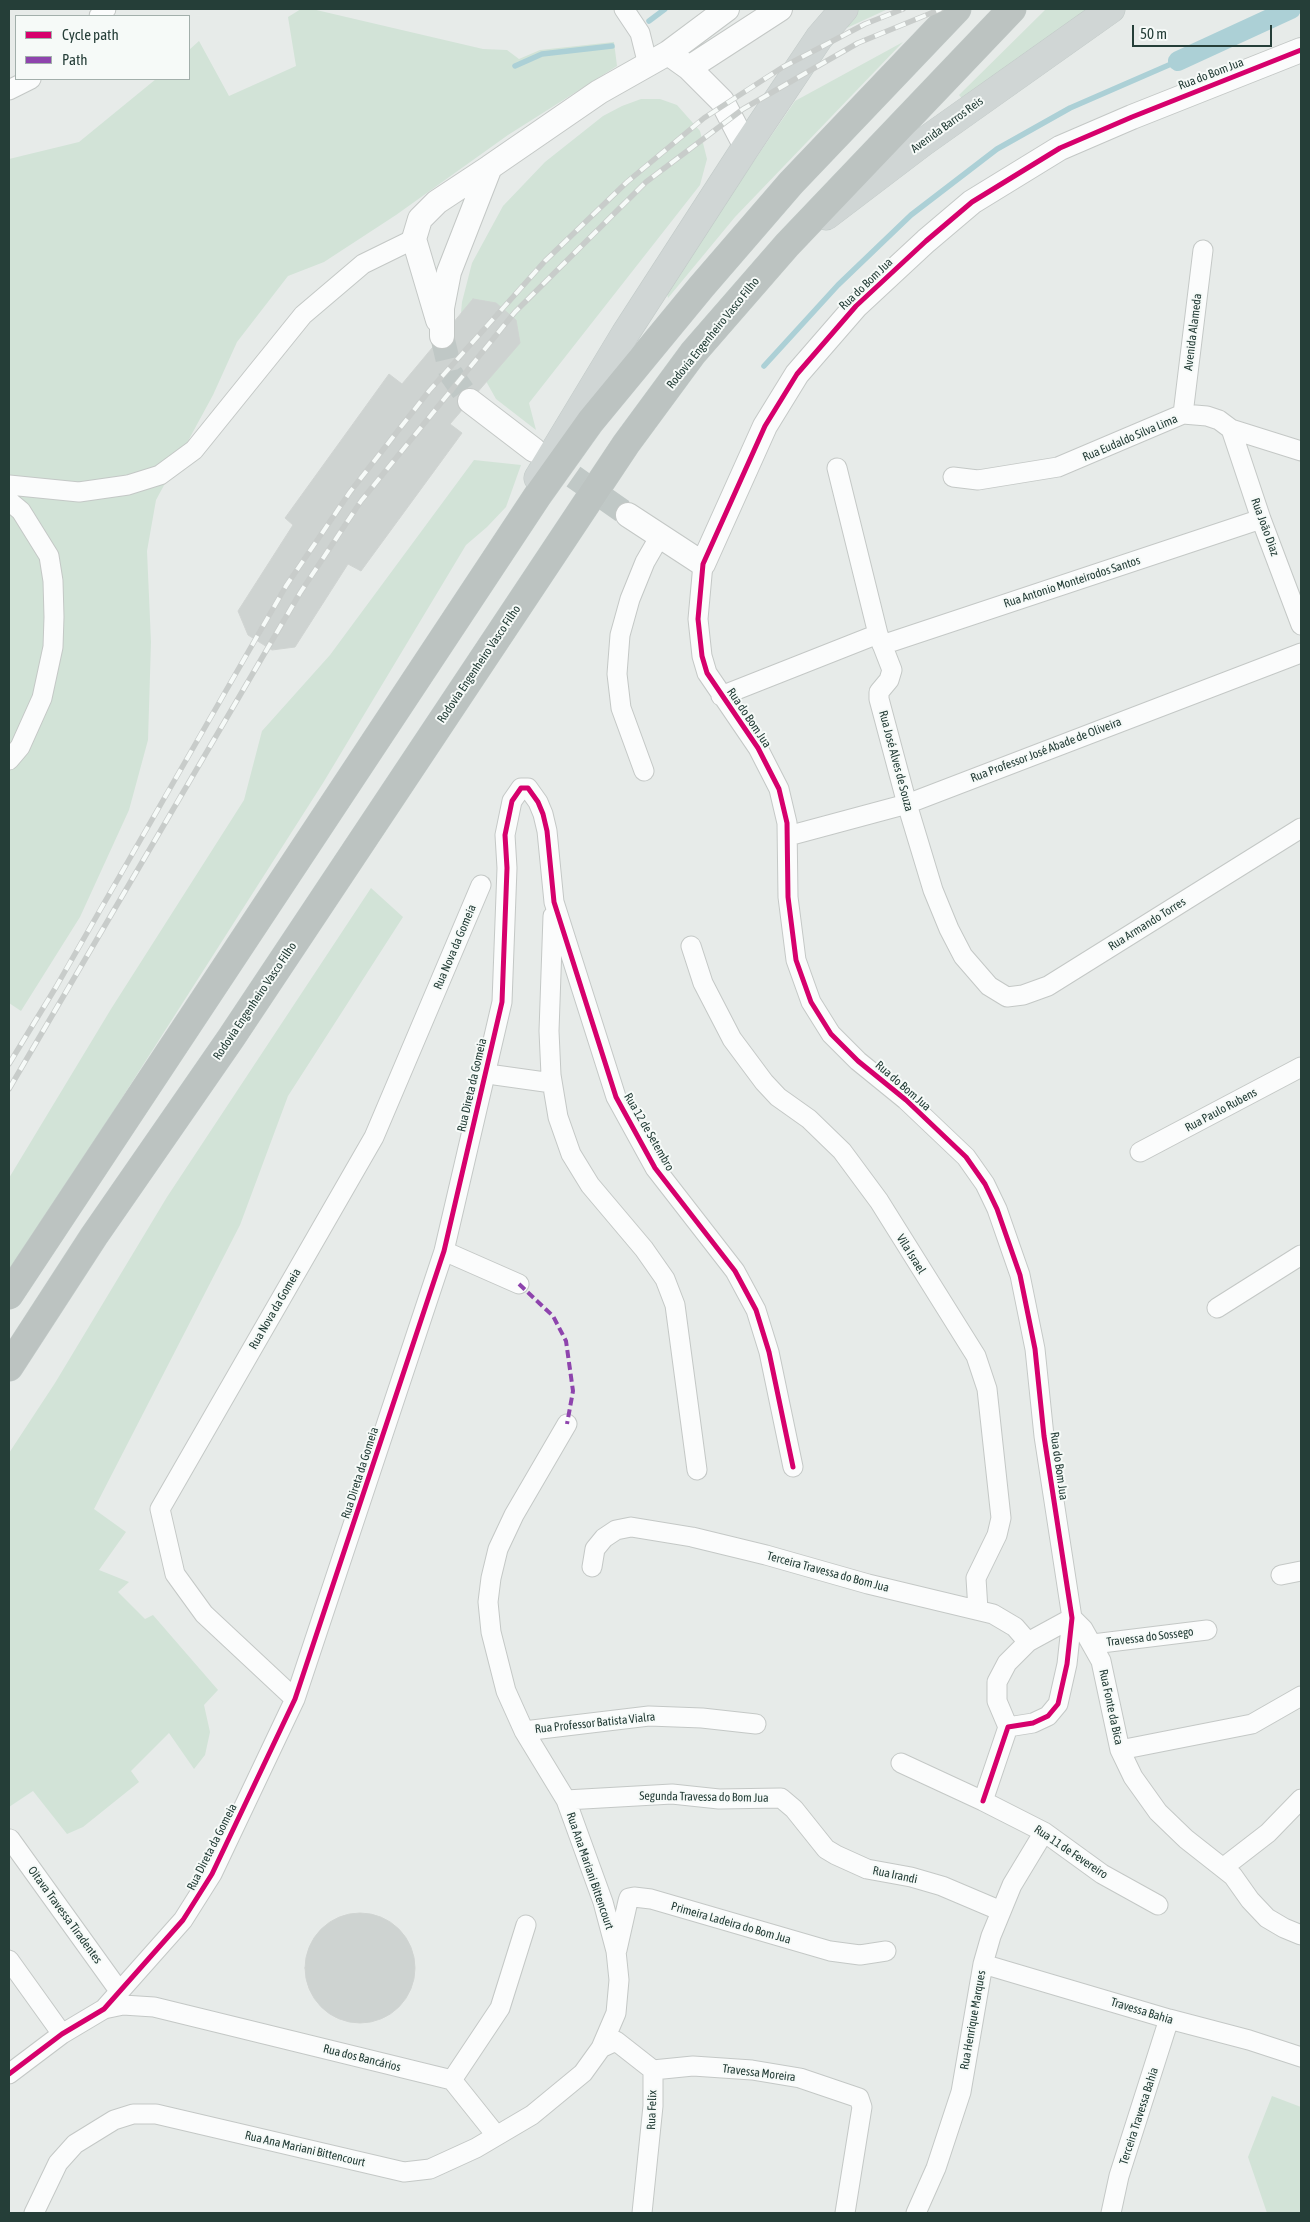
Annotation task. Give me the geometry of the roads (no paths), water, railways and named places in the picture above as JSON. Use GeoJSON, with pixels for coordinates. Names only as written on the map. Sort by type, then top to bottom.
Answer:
{"type":"FeatureCollection","features":[{"type":"Feature","properties":{"kind":"highway"},"geometry":{"type":"LineString","coordinates":[[9,1295],[485,576],[590,422],[702,286],[791,183],[957,9]]}},
{"type":"Feature","properties":{"kind":"highway","name":"Rodovia Engenheiro Vasco Filho"},"geometry":{"type":"LineString","coordinates":[[9,1367],[94,1236],[231,1038],[626,444],[693,353],[787,245],[1012,9]]}},
{"type":"Feature","properties":{"kind":"main road"},"geometry":{"type":"LineString","coordinates":[[485,576],[572,419],[746,147],[819,38],[844,9]]}},
{"type":"Feature","properties":{"kind":"main road","name":"Avenida Barros Reis"},"geometry":{"type":"LineString","coordinates":[[787,245],[922,143],[1110,9]]}},
{"type":"Feature","properties":{"kind":"street"},"geometry":{"type":"LineString","coordinates":[[624,9],[640,33],[648,65]]}},
{"type":"Feature","properties":{"kind":"street"},"geometry":{"type":"LineString","coordinates":[[490,167],[449,272],[442,308],[442,333],[414,239],[420,219],[437,202],[599,92],[668,52],[727,9]]}},
{"type":"Feature","properties":{"kind":"street"},"geometry":{"type":"LineString","coordinates":[[690,68],[780,9]]}},
{"type":"Feature","properties":{"kind":"street"},"geometry":{"type":"LineString","coordinates":[[640,33],[690,68],[722,102],[746,147]]}},
{"type":"Feature","properties":{"kind":"street","name":"Rua do Bom Jua"},"geometry":{"type":"LineString","coordinates":[[1008,1727],[1032,1723],[1048,1716],[1058,1704],[1067,1664],[1072,1618],[1044,1436],[1035,1349],[1020,1275],[997,1209],[966,1156],[906,1100],[858,1061],[831,1034],[811,1002],[796,960],[788,897],[788,836],[784,807],[770,768],[707,673],[698,638],[698,609],[703,564],[765,426],[797,374],[856,306],[932,236],[972,202],[1060,148],[1132,116],[1301,50]]}},
{"type":"Feature","properties":{"kind":"street"},"geometry":{"type":"LineString","coordinates":[[9,90],[28,80]]}},
{"type":"Feature","properties":{"kind":"street"},"geometry":{"type":"LineString","coordinates":[[9,484],[79,492],[128,485],[160,475],[194,450],[303,315],[363,264],[414,239]]}},
{"type":"Feature","properties":{"kind":"street","name":"Avenida Alameda"},"geometry":{"type":"LineString","coordinates":[[1183,414],[1203,250]]}},
{"type":"Feature","properties":{"kind":"street"},"geometry":{"type":"LineString","coordinates":[[470,401],[534,450]]}},
{"type":"Feature","properties":{"kind":"street","name":"Rua Eudaldo Silva Lima"},"geometry":{"type":"LineString","coordinates":[[953,477],[978,480],[1063,465],[1183,414],[1207,416],[1219,420],[1231,429],[1301,451]]}},
{"type":"Feature","properties":{"kind":"street","name":"Rua João Diaz"},"geometry":{"type":"LineString","coordinates":[[1231,429],[1261,519],[1301,625]]}},
{"type":"Feature","properties":{"kind":"street","name":"Rua José Alves de Souza"},"geometry":{"type":"LineString","coordinates":[[838,468],[880,639],[892,670],[890,680],[879,692],[879,699],[907,804],[933,890],[949,929],[963,956],[989,986]]}},
{"type":"Feature","properties":{"kind":"street"},"geometry":{"type":"LineString","coordinates":[[9,501],[21,511],[49,556],[53,581],[54,616],[50,664],[42,698],[20,747],[9,760]]}},
{"type":"Feature","properties":{"kind":"street"},"geometry":{"type":"LineString","coordinates":[[628,515],[703,564]]}},
{"type":"Feature","properties":{"kind":"street","name":"Rua Antonio Monteirodos Santos"},"geometry":{"type":"LineString","coordinates":[[721,696],[880,639],[1261,519]]}},
{"type":"Feature","properties":{"kind":"street"},"geometry":{"type":"LineString","coordinates":[[644,772],[621,708],[617,674],[620,635],[630,599],[645,562],[660,536]]}},
{"type":"Feature","properties":{"kind":"street","name":"Rua Professor José Abade de Oliveira"},"geometry":{"type":"LineString","coordinates":[[788,836],[907,804],[1301,653]]}},
{"type":"Feature","properties":{"kind":"street","name":"Rua Direta da Gomeia"},"geometry":{"type":"LineString","coordinates":[[9,2074],[62,2034],[104,2009],[183,1920],[212,1874],[295,1699],[444,1250],[502,1002],[507,868],[505,835],[512,801],[522,788],[528,788]]}},
{"type":"Feature","properties":{"kind":"street","name":"Rua 12 de Setembro"},"geometry":{"type":"LineString","coordinates":[[528,788],[538,802],[547,831],[554,902],[616,1097],[655,1168],[735,1271],[756,1310],[769,1352],[793,1467]]}},
{"type":"Feature","properties":{"kind":"street","name":"Rua Armando Torres"},"geometry":{"type":"LineString","coordinates":[[989,986],[1007,997],[1023,996],[1048,986],[1301,828]]}},
{"type":"Feature","properties":{"kind":"street","name":"Rua Nova da Gomeia"},"geometry":{"type":"LineString","coordinates":[[295,1699],[204,1614],[175,1574],[160,1509],[374,1137],[482,885]]}},
{"type":"Feature","properties":{"kind":"street"},"geometry":{"type":"LineString","coordinates":[[554,902],[549,1030],[552,1083],[558,1117],[571,1154],[590,1185],[644,1249],[665,1279],[675,1306],[697,1470]]}},
{"type":"Feature","properties":{"kind":"street","name":"Vila Israel"},"geometry":{"type":"LineString","coordinates":[[692,946],[704,983],[732,1039],[764,1082],[778,1097],[809,1119],[842,1151],[879,1201],[976,1356],[987,1389],[1001,1518],[997,1535],[986,1553],[976,1578],[978,1610]]}},
{"type":"Feature","properties":{"kind":"street","name":"Rua Paulo Rubens"},"geometry":{"type":"LineString","coordinates":[[1140,1152],[1301,1067]]}},
{"type":"Feature","properties":{"kind":"street"},"geometry":{"type":"LineString","coordinates":[[495,1075],[552,1083]]}},
{"type":"Feature","properties":{"kind":"street"},"geometry":{"type":"LineString","coordinates":[[444,1250],[519,1284]]}},
{"type":"Feature","properties":{"kind":"street"},"geometry":{"type":"LineString","coordinates":[[1217,1308],[1301,1255]]}},
{"type":"Feature","properties":{"kind":"street","name":"Rua Ana Mariani Bittencourt"},"geometry":{"type":"LineString","coordinates":[[34,2213],[58,2163],[75,2144],[114,2120],[133,2114],[156,2114],[404,2172],[430,2169],[476,2148],[532,2115],[560,2094],[583,2073],[601,2048],[616,2013],[619,1980],[616,1951],[603,1902],[566,1800],[524,1731],[506,1691],[491,1632],[488,1602],[491,1578],[498,1549],[514,1515],[567,1424]]}},
{"type":"Feature","properties":{"kind":"street","name":"Terceira Travessa do Bom Jua"},"geometry":{"type":"LineString","coordinates":[[592,1567],[595,1549],[604,1538],[616,1530],[631,1527],[720,1544],[868,1584],[978,1610],[1006,1620],[1028,1642]]}},
{"type":"Feature","properties":{"kind":"street"},"geometry":{"type":"LineString","coordinates":[[1281,1575],[1301,1571]]}},
{"type":"Feature","properties":{"kind":"street"},"geometry":{"type":"LineString","coordinates":[[983,1801],[1008,1727],[997,1701],[997,1682],[1006,1663],[1028,1642],[1072,1618]]}},
{"type":"Feature","properties":{"kind":"street","name":"Rua Fonte da Bica"},"geometry":{"type":"LineString","coordinates":[[1072,1618],[1093,1644],[1102,1661],[1120,1750],[1133,1777],[1158,1812],[1186,1840],[1224,1867],[1267,1918],[1301,1935]]}},
{"type":"Feature","properties":{"kind":"street","name":"Travessa do Sossego"},"geometry":{"type":"LineString","coordinates":[[1093,1644],[1207,1630]]}},
{"type":"Feature","properties":{"kind":"street"},"geometry":{"type":"LineString","coordinates":[[1120,1750],[1252,1724],[1301,1696]]}},
{"type":"Feature","properties":{"kind":"street","name":"Rua Professor Batista Vialra"},"geometry":{"type":"LineString","coordinates":[[524,1731],[649,1716],[702,1718],[756,1724]]}},
{"type":"Feature","properties":{"kind":"street","name":"Rua 11 de Fevereiro"},"geometry":{"type":"LineString","coordinates":[[901,1763],[1044,1832],[1102,1874],[1158,1905]]}},
{"type":"Feature","properties":{"kind":"street","name":"Segunda Travessa do Bom Jua"},"geometry":{"type":"LineString","coordinates":[[566,1800],[672,1794],[718,1799],[781,1798]]}},
{"type":"Feature","properties":{"kind":"street","name":"Rua Irandi"},"geometry":{"type":"LineString","coordinates":[[781,1798],[794,1809],[804,1825],[826,1849],[836,1855],[867,1869],[911,1877],[942,1886],[1001,1911]]}},
{"type":"Feature","properties":{"kind":"street"},"geometry":{"type":"LineString","coordinates":[[1224,1867],[1268,1833],[1301,1799]]}},
{"type":"Feature","properties":{"kind":"street","name":"Rua Henrique Marques"},"geometry":{"type":"LineString","coordinates":[[916,2213],[936,2168],[962,2092],[983,1964],[1012,1885],[1044,1832]]}},
{"type":"Feature","properties":{"kind":"street","name":"Oitava Travessa Tiradentes"},"geometry":{"type":"LineString","coordinates":[[10,1839],[120,1992]]}},
{"type":"Feature","properties":{"kind":"street","name":"Primeira Ladeira do Bom Jua"},"geometry":{"type":"LineString","coordinates":[[616,1951],[625,1924],[629,1898],[634,1897],[651,1899],[830,1951],[860,1955],[886,1951]]}},
{"type":"Feature","properties":{"kind":"street"},"geometry":{"type":"LineString","coordinates":[[496,2135],[452,2080],[500,2008],[526,1925]]}},
{"type":"Feature","properties":{"kind":"street"},"geometry":{"type":"LineString","coordinates":[[9,1960],[62,2034]]}},
{"type":"Feature","properties":{"kind":"street","name":"Travessa Bahia"},"geometry":{"type":"LineString","coordinates":[[983,1964],[1169,2019],[1249,2040],[1301,2057]]}},
{"type":"Feature","properties":{"kind":"street","name":"Rua dos Bancários"},"geometry":{"type":"LineString","coordinates":[[104,2009],[123,2005],[154,2007],[452,2080]]}},
{"type":"Feature","properties":{"kind":"street","name":"Terceira Travessa Bahia"},"geometry":{"type":"LineString","coordinates":[[1111,2213],[1119,2176],[1169,2019]]}},
{"type":"Feature","properties":{"kind":"street"},"geometry":{"type":"LineString","coordinates":[[601,2048],[616,2041],[653,2070]]}},
{"type":"Feature","properties":{"kind":"street","name":"Travessa Moreira"},"geometry":{"type":"LineString","coordinates":[[653,2070],[693,2066],[752,2070],[800,2078],[856,2096],[861,2100],[845,2213]]}},
{"type":"Feature","properties":{"kind":"street","name":"Rua Felix"},"geometry":{"type":"LineString","coordinates":[[642,2213],[653,2106],[653,2070]]}},
{"type":"Feature","properties":{"kind":"waterway"},"geometry":{"type":"LineString","coordinates":[[649,21],[665,9]]}},
{"type":"Feature","properties":{"kind":"waterway"},"geometry":{"type":"LineString","coordinates":[[1178,61],[1291,9]]}},
{"type":"Feature","properties":{"kind":"waterway"},"geometry":{"type":"LineString","coordinates":[[515,66],[542,54],[612,46]]}},
{"type":"Feature","properties":{"kind":"waterway"},"geometry":{"type":"LineString","coordinates":[[764,366],[838,285],[911,215],[997,149],[1070,108],[1178,61]]}},
{"type":"Feature","properties":{"kind":"tunnel"},"geometry":{"type":"LineString","coordinates":[[442,336],[451,374],[470,401]]}},
{"type":"Feature","properties":{"kind":"tunnel"},"geometry":{"type":"LineString","coordinates":[[544,456],[628,515]]}},
{"type":"Feature","properties":{"kind":"railway"},"geometry":{"type":"LineString","coordinates":[[9,1064],[56,987],[286,586],[350,492],[429,391],[545,261],[627,182],[704,118],[783,67],[865,24],[903,9]]}},
{"type":"Feature","properties":{"kind":"railway"},"geometry":{"type":"LineString","coordinates":[[9,1089],[300,593],[361,501],[515,312],[646,182],[743,109],[858,43],[941,9]]}}]}
